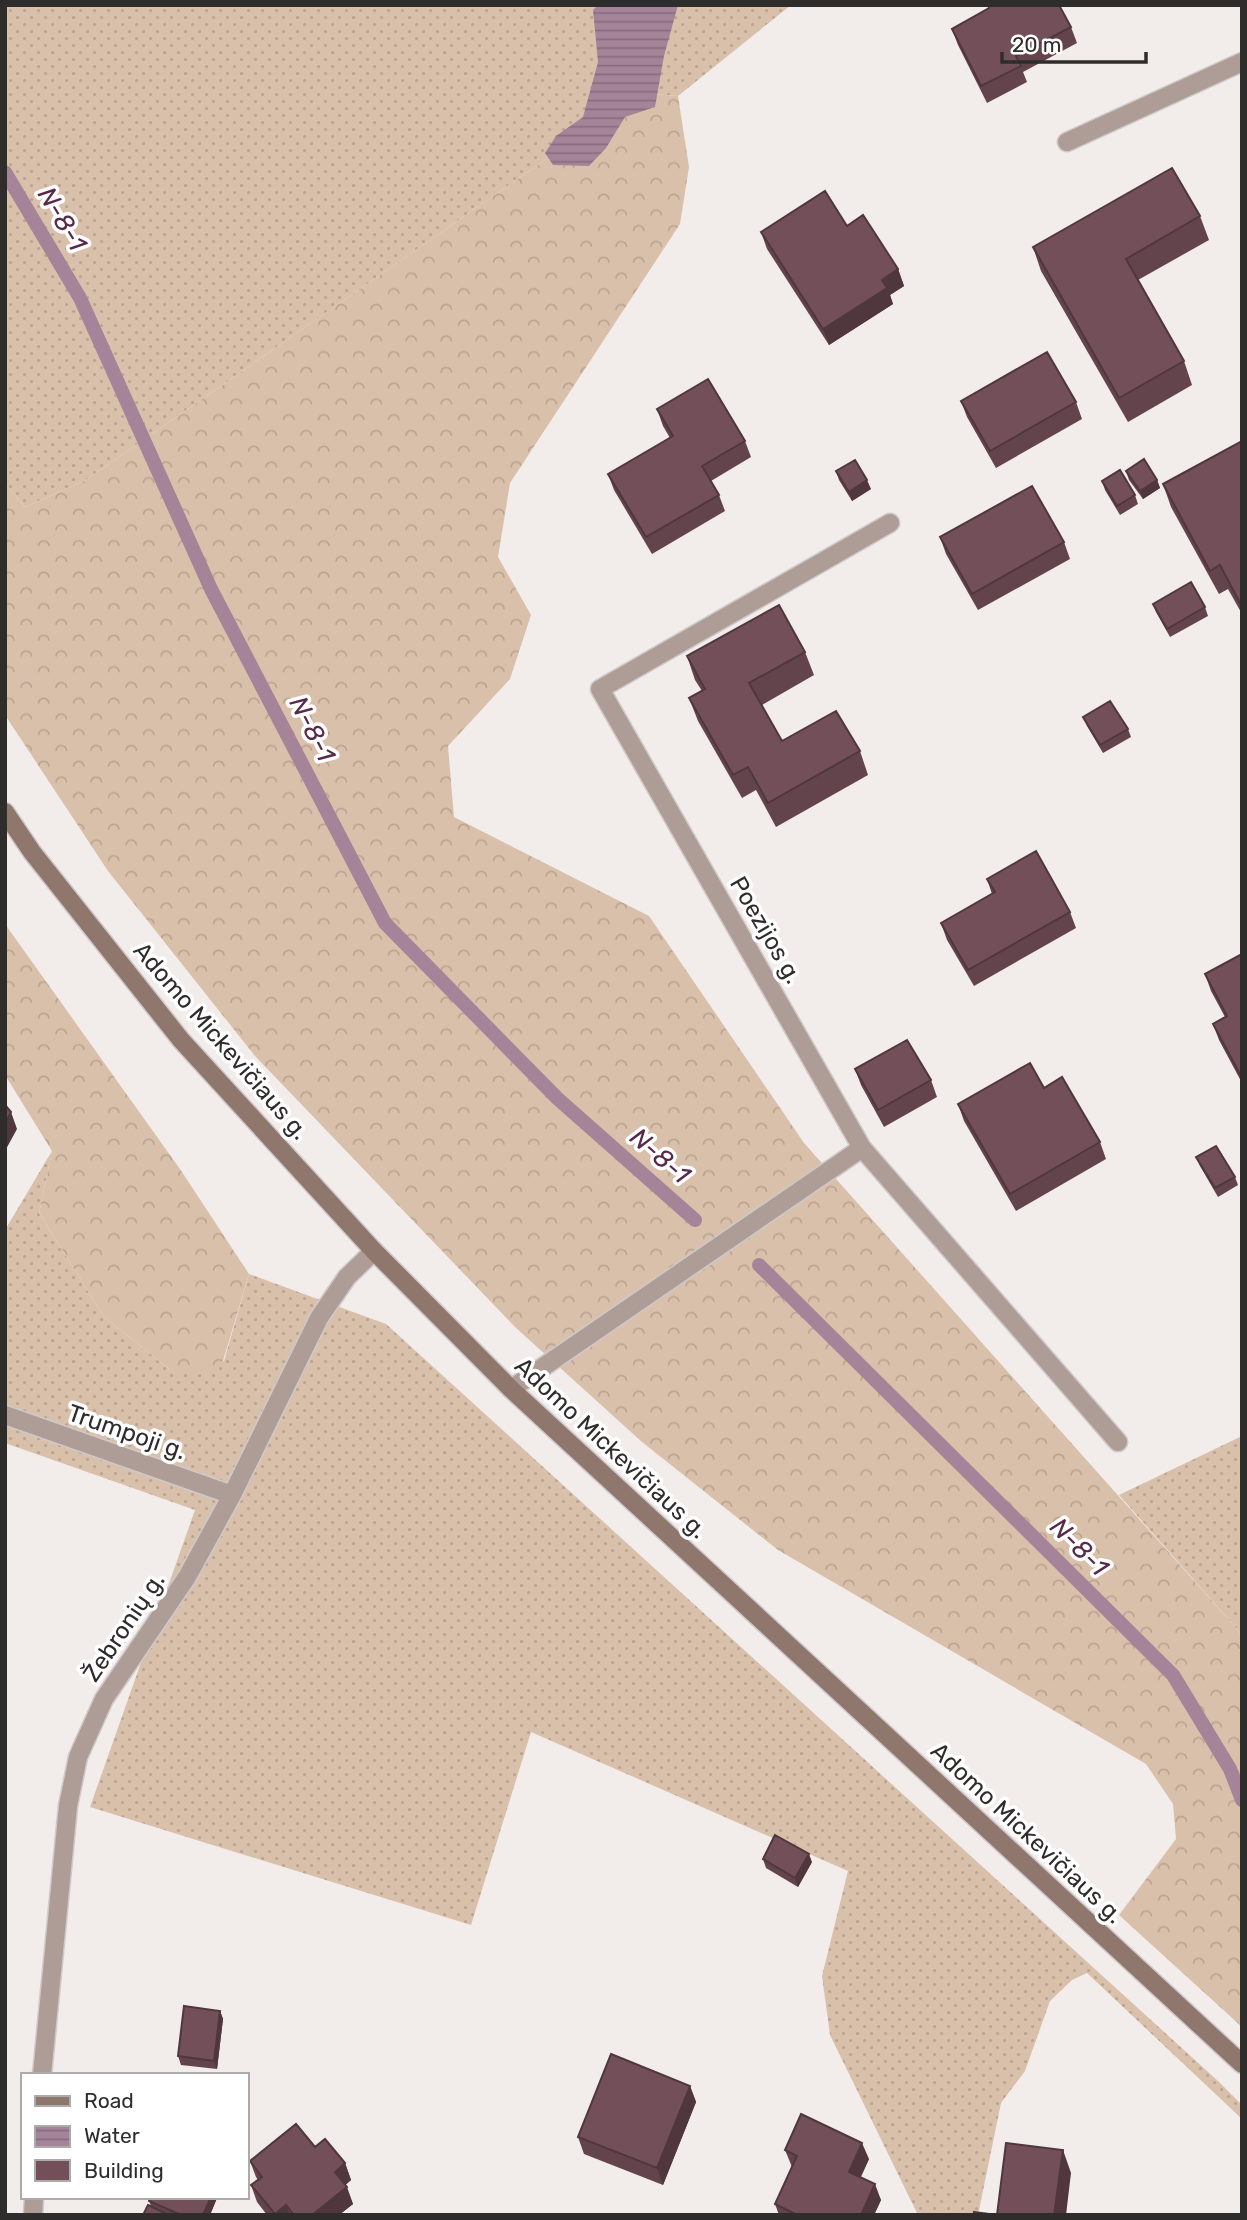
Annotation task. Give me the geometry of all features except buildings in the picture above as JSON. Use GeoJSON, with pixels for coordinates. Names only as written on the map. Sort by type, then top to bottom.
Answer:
{"type":"FeatureCollection","features":[{"type":"Feature","properties":{"kind":"main road","name":"Adomo Mickevičiaus g."},"geometry":{"type":"LineString","coordinates":[[5,812],[32,852],[181,1040],[374,1251],[511,1389],[1242,2064]]}},
{"type":"Feature","properties":{"kind":"street"},"geometry":{"type":"LineString","coordinates":[[1067,142],[1242,62]]}},
{"type":"Feature","properties":{"kind":"street","name":"Poezijos g."},"geometry":{"type":"LineString","coordinates":[[890,523],[600,689],[862,1148],[1118,1442]]}},
{"type":"Feature","properties":{"kind":"street"},"geometry":{"type":"LineString","coordinates":[[511,1389],[862,1148]]}},
{"type":"Feature","properties":{"kind":"street","name":"Žebronių g."},"geometry":{"type":"LineString","coordinates":[[42,2073],[68,1806],[78,1757],[104,1699],[187,1577],[233,1495],[319,1318],[347,1276],[374,1251]]}},
{"type":"Feature","properties":{"kind":"street","name":"Trumpoji g."},"geometry":{"type":"LineString","coordinates":[[5,1415],[233,1495]]}},
{"type":"Feature","properties":{"kind":"green space"},"geometry":{"type":"Polygon","coordinates":[[[5,5],[791,5],[678,96],[641,93],[86,480],[25,507],[5,484],[5,5]]]}},
{"type":"Feature","properties":{"kind":"green space"},"geometry":{"type":"Polygon","coordinates":[[[641,93],[678,96],[689,167],[680,224],[510,483],[498,557],[531,615],[510,679],[448,746],[454,817],[649,916],[804,1143],[1238,1630],[1242,1641],[1242,2027],[1119,1915],[1176,1839],[1173,1804],[1146,1764],[778,1550],[642,1442],[515,1327],[255,1056],[108,871],[5,715],[5,484],[25,507],[86,480],[641,93]]]}},
{"type":"Feature","properties":{"kind":"green space"},"geometry":{"type":"Polygon","coordinates":[[[5,924],[180,1169],[249,1274],[223,1361],[198,1375],[174,1373],[104,1317],[39,1213],[52,1151],[5,1075],[5,924]]]}},
{"type":"Feature","properties":{"kind":"green space"},"geometry":{"type":"Polygon","coordinates":[[[52,1151],[39,1213],[104,1317],[174,1373],[224,1361],[249,1274],[386,1324],[1218,2081],[1242,2105],[1242,2119],[1087,1973],[1072,1980],[1050,2001],[1025,2071],[1001,2103],[978,2215],[918,2215],[830,2035],[822,1976],[848,1871],[531,1732],[471,1925],[90,1807],[195,1510],[5,1443],[5,1230],[52,1151]]]}},
{"type":"Feature","properties":{"kind":"green space"},"geometry":{"type":"Polygon","coordinates":[[[1242,1436],[1242,1641],[1238,1630],[1119,1495],[1242,1436]]]}},
{"type":"Feature","properties":{"kind":"water"},"geometry":{"type":"Polygon","coordinates":[[[598,5],[678,5],[664,56],[655,107],[625,117],[606,148],[589,166],[553,165],[545,153],[556,136],[583,117],[598,62],[593,10],[598,5]]]}},
{"type":"Feature","properties":{"kind":"waterway","name":"N-8-1"},"geometry":{"type":"LineString","coordinates":[[5,172],[80,298],[211,589],[385,923],[557,1098],[695,1220]]}},
{"type":"Feature","properties":{"kind":"waterway","name":"N-8-1"},"geometry":{"type":"LineString","coordinates":[[759,1265],[1173,1675],[1230,1769],[1242,1800]]}}]}
